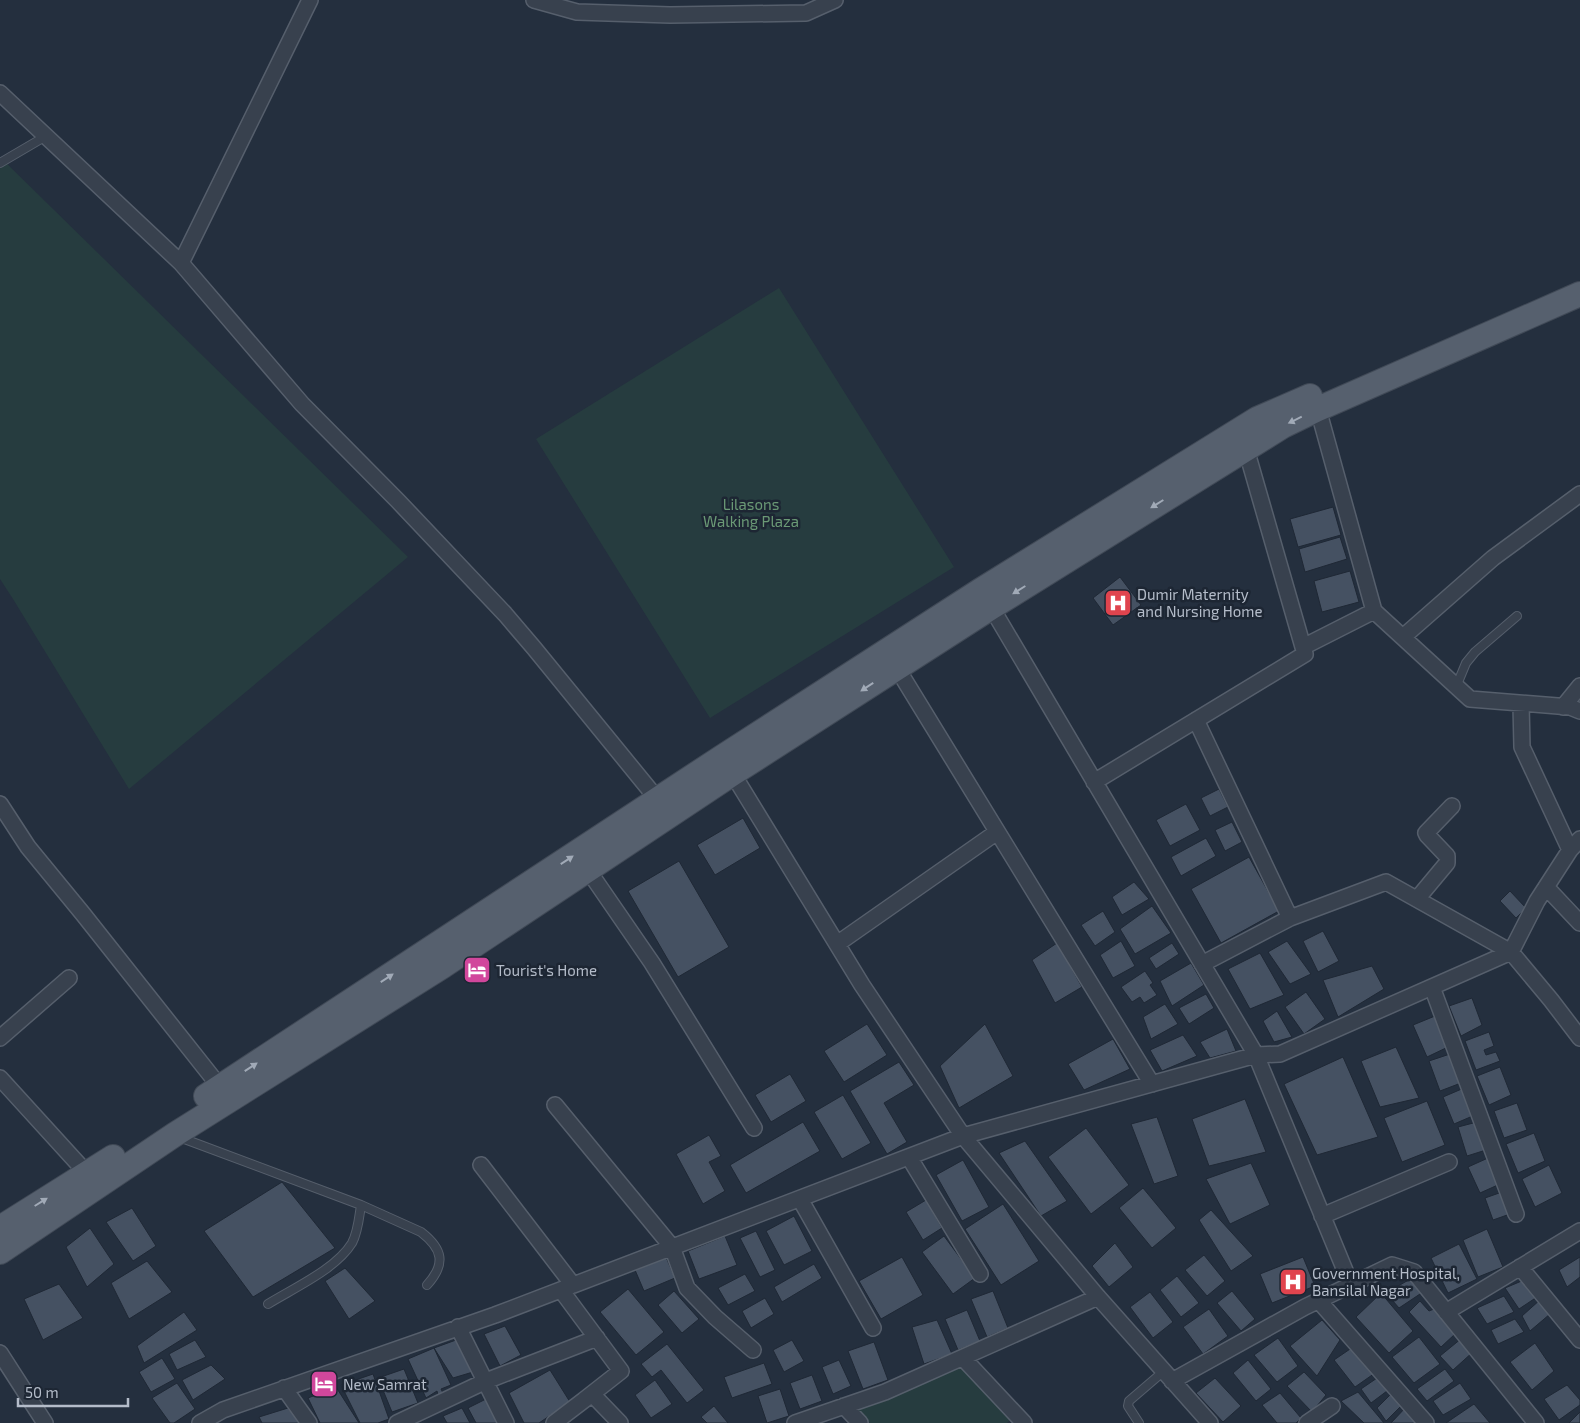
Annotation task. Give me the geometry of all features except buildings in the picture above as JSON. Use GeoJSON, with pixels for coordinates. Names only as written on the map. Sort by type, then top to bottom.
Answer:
{"type":"FeatureCollection","features":[{"type":"Feature","properties":{"kind":"main road"},"geometry":{"type":"LineString","coordinates":[[549,884],[588,870],[727,765],[986,598],[1257,419],[1580,279]]}},
{"type":"Feature","properties":{"kind":"main road"},"geometry":{"type":"LineString","coordinates":[[0,1228],[174,1135],[360,1007],[549,884],[658,800],[727,765],[897,668],[986,598],[1284,426],[1318,409],[1580,294]]}},
{"type":"Feature","properties":{"kind":"main road"},"geometry":{"type":"LineString","coordinates":[[0,1252],[93,1179],[220,1087],[360,1007]]}},
{"type":"Feature","properties":{"kind":"street"},"geometry":{"type":"LineString","coordinates":[[180,263],[310,0]]}},
{"type":"Feature","properties":{"kind":"street"},"geometry":{"type":"LineString","coordinates":[[534,0],[577,12],[670,15],[806,13],[835,0]]}},
{"type":"Feature","properties":{"kind":"street"},"geometry":{"type":"LineString","coordinates":[[0,93],[180,263],[302,404],[398,501],[505,614],[658,800]]}},
{"type":"Feature","properties":{"kind":"street"},"geometry":{"type":"LineString","coordinates":[[1318,409],[1374,611],[1470,700],[1563,707],[1580,711]]}},
{"type":"Feature","properties":{"kind":"street"},"geometry":{"type":"LineString","coordinates":[[1094,782],[1305,654],[1246,449]]}},
{"type":"Feature","properties":{"kind":"street"},"geometry":{"type":"LineString","coordinates":[[1403,637],[1493,558],[1580,494]]}},
{"type":"Feature","properties":{"kind":"street"},"geometry":{"type":"LineString","coordinates":[[986,598],[1256,1055],[1351,1285]]}},
{"type":"Feature","properties":{"kind":"street"},"geometry":{"type":"LineString","coordinates":[[1303,646],[1374,611]]}},
{"type":"Feature","properties":{"kind":"street"},"geometry":{"type":"LineString","coordinates":[[897,668],[1152,1084]]}},
{"type":"Feature","properties":{"kind":"street"},"geometry":{"type":"LineString","coordinates":[[1563,707],[1580,686]]}},
{"type":"Feature","properties":{"kind":"street"},"geometry":{"type":"LineString","coordinates":[[200,1423],[223,1410],[458,1328],[963,1136],[1256,1055],[1280,1054],[1511,952],[1537,901],[1575,844],[1522,747],[1521,704]]}},
{"type":"Feature","properties":{"kind":"street"},"geometry":{"type":"LineString","coordinates":[[1196,720],[1290,918]]}},
{"type":"Feature","properties":{"kind":"street"},"geometry":{"type":"LineString","coordinates":[[727,765],[862,985],[963,1136],[1098,1297],[1210,1423]]}},
{"type":"Feature","properties":{"kind":"street"},"geometry":{"type":"LineString","coordinates":[[0,804],[28,847],[220,1087]]}},
{"type":"Feature","properties":{"kind":"street"},"geometry":{"type":"LineString","coordinates":[[1417,899],[1447,864],[1447,856],[1426,832],[1452,806]]}},
{"type":"Feature","properties":{"kind":"street"},"geometry":{"type":"LineString","coordinates":[[837,944],[997,832]]}},
{"type":"Feature","properties":{"kind":"street"},"geometry":{"type":"LineString","coordinates":[[588,870],[652,963],[754,1128]]}},
{"type":"Feature","properties":{"kind":"street"},"geometry":{"type":"LineString","coordinates":[[1202,964],[1290,918],[1386,882],[1511,952],[1580,1038]]}},
{"type":"Feature","properties":{"kind":"street"},"geometry":{"type":"LineString","coordinates":[[1546,887],[1580,923]]}},
{"type":"Feature","properties":{"kind":"street"},"geometry":{"type":"LineString","coordinates":[[0,1038],[69,978]]}},
{"type":"Feature","properties":{"kind":"street"},"geometry":{"type":"LineString","coordinates":[[1432,987],[1516,1214]]}},
{"type":"Feature","properties":{"kind":"street"},"geometry":{"type":"LineString","coordinates":[[0,1078],[93,1179]]}},
{"type":"Feature","properties":{"kind":"street"},"geometry":{"type":"LineString","coordinates":[[555,1105],[672,1247],[687,1288],[714,1316],[753,1350]]}},
{"type":"Feature","properties":{"kind":"street"},"geometry":{"type":"LineString","coordinates":[[909,1157],[980,1274]]}},
{"type":"Feature","properties":{"kind":"street"},"geometry":{"type":"LineString","coordinates":[[1322,1216],[1449,1162]]}},
{"type":"Feature","properties":{"kind":"street"},"geometry":{"type":"LineString","coordinates":[[481,1165],[567,1287],[597,1338],[621,1371],[584,1400]]}},
{"type":"Feature","properties":{"kind":"street"},"geometry":{"type":"LineString","coordinates":[[800,1198],[873,1328]]}},
{"type":"Feature","properties":{"kind":"street"},"geometry":{"type":"LineString","coordinates":[[1446,1312],[1580,1231]]}},
{"type":"Feature","properties":{"kind":"street"},"geometry":{"type":"LineString","coordinates":[[1168,1376],[1392,1266],[1414,1272],[1536,1423]]}},
{"type":"Feature","properties":{"kind":"street"},"geometry":{"type":"LineString","coordinates":[[1520,1267],[1580,1340]]}},
{"type":"Feature","properties":{"kind":"street"},"geometry":{"type":"LineString","coordinates":[[795,1423],[885,1392],[1098,1297]]}},
{"type":"Feature","properties":{"kind":"street"},"geometry":{"type":"LineString","coordinates":[[1319,1301],[1426,1423]]}},
{"type":"Feature","properties":{"kind":"street"},"geometry":{"type":"LineString","coordinates":[[458,1328],[506,1423]]}},
{"type":"Feature","properties":{"kind":"street"},"geometry":{"type":"LineString","coordinates":[[397,1423],[486,1381],[597,1338]]}},
{"type":"Feature","properties":{"kind":"street"},"geometry":{"type":"LineString","coordinates":[[0,1353],[45,1423]]}},
{"type":"Feature","properties":{"kind":"street"},"geometry":{"type":"LineString","coordinates":[[963,1358],[1021,1422]]}},
{"type":"Feature","properties":{"kind":"street"},"geometry":{"type":"LineString","coordinates":[[284,1388],[309,1423]]}},
{"type":"Feature","properties":{"kind":"street"},"geometry":{"type":"LineString","coordinates":[[554,1423],[592,1394],[620,1423]]}},
{"type":"Feature","properties":{"kind":"street"},"geometry":{"type":"LineString","coordinates":[[844,1406],[860,1423]]}},
{"type":"Feature","properties":{"kind":"street"},"geometry":{"type":"LineString","coordinates":[[1307,1423],[1332,1406]]}},
{"type":"Feature","properties":{"kind":"lane"},"geometry":{"type":"LineString","coordinates":[[0,162],[46,136]]}},
{"type":"Feature","properties":{"kind":"lane"},"geometry":{"type":"LineString","coordinates":[[1456,687],[1466,663],[1475,652],[1517,616]]}},
{"type":"Feature","properties":{"kind":"lane"},"geometry":{"type":"LineString","coordinates":[[174,1135],[361,1205],[420,1232],[427,1237],[440,1257],[440,1266],[428,1285]]}},
{"type":"Feature","properties":{"kind":"lane"},"geometry":{"type":"LineString","coordinates":[[268,1304],[329,1266],[345,1251],[352,1242],[357,1230],[361,1205]]}},
{"type":"Feature","properties":{"kind":"lane"},"geometry":{"type":"LineString","coordinates":[[1140,1423],[1128,1406],[1129,1400],[1168,1376]]}},
{"type":"Feature","properties":{"kind":"green space"},"geometry":{"type":"Polygon","coordinates":[[[0,157],[408,557],[129,789],[0,579],[0,157]]]}},
{"type":"Feature","properties":{"kind":"green space","name":"Lilasons Walking Plaza"},"geometry":{"type":"Polygon","coordinates":[[[779,288],[954,567],[710,718],[536,439],[779,288]]]}},
{"type":"Feature","properties":{"kind":"green space"},"geometry":{"type":"Polygon","coordinates":[[[962,1365],[1012,1418],[1007,1423],[870,1423],[858,1410],[962,1365]]]}},
{"type":"Feature","properties":{"kind":"place","name":"Dumir Maternity and Nursing Home"},"geometry":{"type":"Point","coordinates":[1118,603]}},
{"type":"Feature","properties":{"kind":"place","name":"Tourist's Home"},"geometry":{"type":"Point","coordinates":[477,970]}},
{"type":"Feature","properties":{"kind":"place","name":"Government Hospital, Bansilal Nagar"},"geometry":{"type":"Point","coordinates":[1293,1282]}},
{"type":"Feature","properties":{"kind":"place","name":"New Samrat"},"geometry":{"type":"Point","coordinates":[324,1384]}}]}
